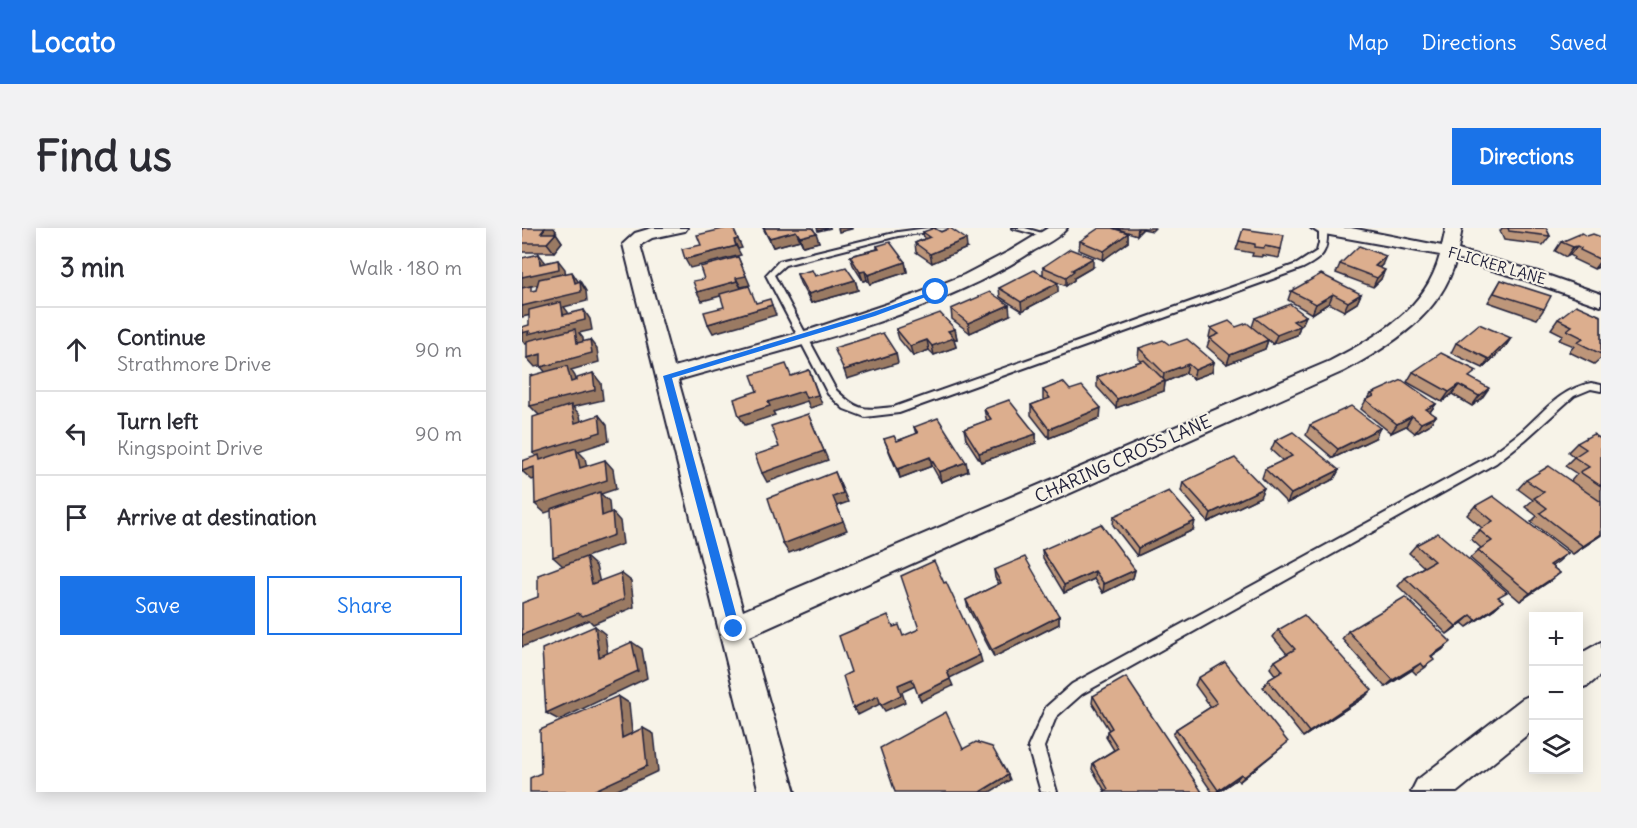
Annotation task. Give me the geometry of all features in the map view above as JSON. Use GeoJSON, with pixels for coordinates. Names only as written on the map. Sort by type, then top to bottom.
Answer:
{"type":"FeatureCollection","features":[{"type":"Feature","properties":{"kind":"street"},"geometry":{"type":"LineString","coordinates":[[679,228],[635,239],[631,244],[777,792]]}},
{"type":"Feature","properties":{"kind":"street","name":"FLICKER LANE"},"geometry":{"type":"LineString","coordinates":[[1322,228],[1449,251],[1553,282],[1601,300]]}},
{"type":"Feature","properties":{"kind":"street","name":"CHARING CROSS LANE"},"geometry":{"type":"LineString","coordinates":[[734,629],[1346,361],[1382,342],[1412,317],[1436,289],[1454,228]]}},
{"type":"Feature","properties":{"kind":"street"},"geometry":{"type":"LineString","coordinates":[[668,376],[803,336],[936,292],[985,270],[1054,232]]}},
{"type":"Feature","properties":{"kind":"street"},"geometry":{"type":"LineString","coordinates":[[1583,670],[1601,656]]}},
{"type":"Feature","properties":{"kind":"street"},"geometry":{"type":"LineString","coordinates":[[1429,792],[1529,713]]}},
{"type":"Feature","properties":{"kind":"lane"},"geometry":{"type":"LineString","coordinates":[[946,228],[898,234],[782,263],[770,276],[832,392],[848,407],[865,413],[895,410],[1300,266],[1318,257],[1325,245],[1322,228]]}},
{"type":"Feature","properties":{"kind":"lane"},"geometry":{"type":"LineString","coordinates":[[1017,228],[1054,232]]}},
{"type":"Feature","properties":{"kind":"lane"},"geometry":{"type":"LineString","coordinates":[[1049,792],[1036,747],[1051,712],[1077,689],[1492,460],[1573,392],[1591,385],[1601,388]]}},
{"type":"Feature","properties":{"kind":"building"},"geometry":{"type":"Polygon","coordinates":[[[522,228],[545,228],[541,233],[556,233],[547,243],[522,243],[522,228]]]}},
{"type":"Feature","properties":{"kind":"building"},"geometry":{"type":"Polygon","coordinates":[[[733,228],[738,239],[734,240],[736,246],[685,259],[682,249],[701,245],[697,235],[733,228]]]}},
{"type":"Feature","properties":{"kind":"building"},"geometry":{"type":"Polygon","coordinates":[[[764,228],[812,228],[816,233],[800,237],[796,231],[769,238],[764,228]]]}},
{"type":"Feature","properties":{"kind":"building"},"geometry":{"type":"Polygon","coordinates":[[[934,228],[941,232],[950,228],[966,239],[930,254],[915,243],[930,237],[923,232],[934,228]]]}},
{"type":"Feature","properties":{"kind":"building"},"geometry":{"type":"Polygon","coordinates":[[[1099,228],[1112,228],[1128,233],[1104,251],[1080,241],[1099,228]]]}},
{"type":"Feature","properties":{"kind":"building"},"geometry":{"type":"Polygon","coordinates":[[[1508,228],[1546,228],[1550,236],[1509,231],[1508,228]]]}},
{"type":"Feature","properties":{"kind":"building"},"geometry":{"type":"Polygon","coordinates":[[[1243,229],[1284,235],[1281,249],[1255,247],[1255,244],[1239,241],[1243,229]]]}},
{"type":"Feature","properties":{"kind":"building"},"geometry":{"type":"Polygon","coordinates":[[[1582,233],[1587,236],[1593,234],[1601,237],[1601,260],[1580,250],[1581,248],[1577,246],[1573,247],[1561,242],[1582,233]]]}},
{"type":"Feature","properties":{"kind":"building"},"geometry":{"type":"Polygon","coordinates":[[[890,242],[905,262],[868,275],[865,271],[860,272],[850,256],[879,249],[877,246],[890,242]]]}},
{"type":"Feature","properties":{"kind":"building"},"geometry":{"type":"Polygon","coordinates":[[[1359,246],[1386,256],[1375,266],[1385,270],[1377,278],[1340,264],[1359,246]]]}},
{"type":"Feature","properties":{"kind":"building"},"geometry":{"type":"Polygon","coordinates":[[[1070,249],[1093,258],[1072,270],[1074,271],[1066,277],[1043,267],[1070,249]]]}},
{"type":"Feature","properties":{"kind":"building"},"geometry":{"type":"Polygon","coordinates":[[[539,254],[540,264],[558,260],[559,269],[522,277],[522,258],[539,254]]]}},
{"type":"Feature","properties":{"kind":"building"},"geometry":{"type":"Polygon","coordinates":[[[738,257],[746,276],[736,278],[737,281],[697,292],[693,281],[704,279],[700,267],[738,257]]]}},
{"type":"Feature","properties":{"kind":"building"},"geometry":{"type":"Polygon","coordinates":[[[846,267],[855,280],[808,294],[797,274],[812,270],[815,276],[846,267]]]}},
{"type":"Feature","properties":{"kind":"building"},"geometry":{"type":"Polygon","coordinates":[[[1034,270],[1058,283],[1021,302],[999,288],[1034,270]]]}},
{"type":"Feature","properties":{"kind":"building"},"geometry":{"type":"Polygon","coordinates":[[[572,272],[575,283],[580,281],[581,292],[522,306],[522,288],[531,286],[531,291],[536,290],[539,279],[572,272]]]}},
{"type":"Feature","properties":{"kind":"building"},"geometry":{"type":"Polygon","coordinates":[[[1321,274],[1361,294],[1348,302],[1333,294],[1316,304],[1291,291],[1321,274]]]}},
{"type":"Feature","properties":{"kind":"building"},"geometry":{"type":"Polygon","coordinates":[[[1501,280],[1551,296],[1544,309],[1494,293],[1501,280]]]}},
{"type":"Feature","properties":{"kind":"building"},"geometry":{"type":"Polygon","coordinates":[[[749,286],[756,303],[770,299],[772,305],[708,324],[704,312],[724,307],[720,294],[749,286]]]}},
{"type":"Feature","properties":{"kind":"building"},"geometry":{"type":"Polygon","coordinates":[[[990,292],[1009,305],[968,323],[951,309],[990,292]]]}},
{"type":"Feature","properties":{"kind":"building"},"geometry":{"type":"Polygon","coordinates":[[[561,302],[563,315],[584,310],[585,320],[528,334],[529,331],[522,333],[522,327],[529,325],[529,310],[561,302]]]}},
{"type":"Feature","properties":{"kind":"building"},"geometry":{"type":"Polygon","coordinates":[[[1290,304],[1306,316],[1293,321],[1300,326],[1277,335],[1255,318],[1290,304]]]}},
{"type":"Feature","properties":{"kind":"building"},"geometry":{"type":"Polygon","coordinates":[[[1576,305],[1601,316],[1601,354],[1577,342],[1583,338],[1567,330],[1572,326],[1558,319],[1576,305]]]}},
{"type":"Feature","properties":{"kind":"building"},"geometry":{"type":"Polygon","coordinates":[[[940,313],[955,329],[948,331],[954,338],[932,346],[927,340],[910,346],[896,329],[940,313]]]}},
{"type":"Feature","properties":{"kind":"building"},"geometry":{"type":"Polygon","coordinates":[[[1229,321],[1236,327],[1247,323],[1268,340],[1230,355],[1210,338],[1219,334],[1211,328],[1229,321]]]}},
{"type":"Feature","properties":{"kind":"building"},"geometry":{"type":"Polygon","coordinates":[[[1479,324],[1511,338],[1489,359],[1456,343],[1479,324]]]}},
{"type":"Feature","properties":{"kind":"building"},"geometry":{"type":"Polygon","coordinates":[[[575,329],[577,343],[590,340],[592,353],[541,367],[541,354],[527,358],[527,341],[575,329]]]}},
{"type":"Feature","properties":{"kind":"building"},"geometry":{"type":"Polygon","coordinates":[[[883,333],[896,353],[844,370],[834,348],[883,333]]]}},
{"type":"Feature","properties":{"kind":"building"},"geometry":{"type":"Polygon","coordinates":[[[1187,339],[1214,362],[1195,370],[1188,364],[1164,373],[1139,348],[1163,340],[1170,345],[1187,339]]]}},
{"type":"Feature","properties":{"kind":"building"},"geometry":{"type":"Polygon","coordinates":[[[1441,353],[1477,371],[1469,377],[1489,388],[1479,396],[1459,385],[1449,392],[1413,372],[1441,353]]]}},
{"type":"Feature","properties":{"kind":"building"},"geometry":{"type":"Polygon","coordinates":[[[1144,360],[1165,381],[1117,399],[1097,377],[1144,360]]]}},
{"type":"Feature","properties":{"kind":"building"},"geometry":{"type":"Polygon","coordinates":[[[786,364],[791,376],[809,370],[818,395],[806,398],[803,391],[768,402],[770,406],[739,416],[734,399],[757,391],[751,375],[786,364]]]}},
{"type":"Feature","properties":{"kind":"building"},"geometry":{"type":"Polygon","coordinates":[[[567,366],[571,382],[593,373],[595,390],[530,406],[530,376],[567,366]]]}},
{"type":"Feature","properties":{"kind":"building"},"geometry":{"type":"Polygon","coordinates":[[[1402,380],[1436,404],[1426,409],[1436,416],[1421,423],[1412,416],[1397,424],[1366,400],[1374,396],[1371,394],[1402,380]]]}},
{"type":"Feature","properties":{"kind":"building"},"geometry":{"type":"Polygon","coordinates":[[[1063,382],[1070,390],[1082,386],[1101,408],[1049,429],[1031,405],[1050,398],[1043,390],[1063,382]]]}},
{"type":"Feature","properties":{"kind":"building"},"geometry":{"type":"Polygon","coordinates":[[[1009,400],[1036,434],[979,453],[964,429],[991,419],[984,409],[1009,400]]]}},
{"type":"Feature","properties":{"kind":"building"},"geometry":{"type":"Polygon","coordinates":[[[571,405],[575,423],[599,415],[601,432],[533,453],[533,417],[571,405]]]}},
{"type":"Feature","properties":{"kind":"building"},"geometry":{"type":"Polygon","coordinates":[[[1351,406],[1380,428],[1338,449],[1310,425],[1351,406]]]}},
{"type":"Feature","properties":{"kind":"building"},"geometry":{"type":"Polygon","coordinates":[[[808,414],[824,451],[762,473],[755,455],[779,447],[771,426],[808,414]]]}},
{"type":"Feature","properties":{"kind":"building"},"geometry":{"type":"Polygon","coordinates":[[[938,418],[966,462],[939,472],[930,457],[898,469],[884,439],[894,436],[897,441],[918,433],[914,427],[938,418]]]}},
{"type":"Feature","properties":{"kind":"building"},"geometry":{"type":"Polygon","coordinates":[[[1293,432],[1339,470],[1291,494],[1265,469],[1292,456],[1275,441],[1293,432]]]}},
{"type":"Feature","properties":{"kind":"building"},"geometry":{"type":"Polygon","coordinates":[[[1593,434],[1601,439],[1601,486],[1580,472],[1589,467],[1574,457],[1586,449],[1577,443],[1593,434]]]}},
{"type":"Feature","properties":{"kind":"building"},"geometry":{"type":"Polygon","coordinates":[[[576,448],[580,468],[605,460],[607,480],[535,504],[534,467],[522,471],[522,461],[539,455],[540,460],[576,448]]]}},
{"type":"Feature","properties":{"kind":"building"},"geometry":{"type":"Polygon","coordinates":[[[1235,458],[1264,488],[1211,513],[1183,482],[1235,458]]]}},
{"type":"Feature","properties":{"kind":"building"},"geometry":{"type":"Polygon","coordinates":[[[1549,466],[1601,502],[1601,534],[1583,546],[1540,513],[1547,508],[1534,498],[1544,492],[1526,480],[1549,466]]]}},
{"type":"Feature","properties":{"kind":"building"},"geometry":{"type":"Polygon","coordinates":[[[835,472],[843,493],[833,497],[843,521],[783,544],[768,498],[835,472]]]}},
{"type":"Feature","properties":{"kind":"building"},"geometry":{"type":"Polygon","coordinates":[[[1169,491],[1195,521],[1138,548],[1114,516],[1169,491]]]}},
{"type":"Feature","properties":{"kind":"building"},"geometry":{"type":"Polygon","coordinates":[[[600,492],[602,516],[612,512],[614,535],[553,557],[551,509],[600,492]]]}},
{"type":"Feature","properties":{"kind":"building"},"geometry":{"type":"Polygon","coordinates":[[[1493,496],[1568,553],[1550,565],[1560,573],[1530,593],[1478,550],[1492,541],[1479,530],[1493,521],[1475,506],[1493,496]]]}},
{"type":"Feature","properties":{"kind":"building"},"geometry":{"type":"Polygon","coordinates":[[[1101,524],[1135,570],[1104,584],[1095,571],[1064,585],[1042,550],[1101,524]]]}},
{"type":"Feature","properties":{"kind":"building"},"geometry":{"type":"Polygon","coordinates":[[[1438,533],[1507,592],[1498,597],[1503,601],[1476,620],[1471,615],[1456,626],[1405,578],[1434,561],[1416,545],[1438,533]]]}},
{"type":"Feature","properties":{"kind":"building"},"geometry":{"type":"Polygon","coordinates":[[[586,557],[592,584],[621,573],[624,599],[583,616],[578,613],[522,635],[522,603],[538,597],[538,575],[586,557]]]}},
{"type":"Feature","properties":{"kind":"building"},"geometry":{"type":"Polygon","coordinates":[[[1025,557],[1059,616],[992,650],[966,600],[1001,583],[994,570],[1025,557]]]}},
{"type":"Feature","properties":{"kind":"building"},"geometry":{"type":"Polygon","coordinates":[[[934,561],[980,655],[947,671],[950,679],[918,695],[912,679],[898,685],[901,695],[881,705],[878,696],[853,708],[843,676],[851,672],[839,636],[888,615],[893,627],[899,625],[903,636],[919,629],[901,576],[934,561]]]}},
{"type":"Feature","properties":{"kind":"building"},"geometry":{"type":"Polygon","coordinates":[[[1405,597],[1451,642],[1431,656],[1434,660],[1424,667],[1421,663],[1393,680],[1348,631],[1405,597]]]}},
{"type":"Feature","properties":{"kind":"building"},"geometry":{"type":"Polygon","coordinates":[[[1304,615],[1372,690],[1309,732],[1268,680],[1283,671],[1275,661],[1295,649],[1278,630],[1304,615]]]}},
{"type":"Feature","properties":{"kind":"building"},"geometry":{"type":"Polygon","coordinates":[[[595,626],[599,657],[632,642],[638,671],[546,713],[542,649],[595,626]]]}},
{"type":"Feature","properties":{"kind":"building"},"geometry":{"type":"Polygon","coordinates":[[[1225,662],[1288,742],[1244,777],[1241,774],[1218,790],[1176,729],[1217,703],[1198,678],[1225,662]]]}},
{"type":"Feature","properties":{"kind":"building"},"geometry":{"type":"Polygon","coordinates":[[[1126,677],[1202,792],[1104,792],[1108,789],[1093,763],[1118,748],[1107,731],[1112,728],[1093,696],[1126,677]]]}},
{"type":"Feature","properties":{"kind":"building"},"geometry":{"type":"Polygon","coordinates":[[[618,696],[622,738],[643,728],[647,766],[591,792],[530,792],[530,778],[541,773],[540,730],[618,696]]]}},
{"type":"Feature","properties":{"kind":"building"},"geometry":{"type":"Polygon","coordinates":[[[946,712],[963,749],[976,742],[992,747],[1008,775],[980,792],[895,792],[880,748],[946,712]]]}},
{"type":"Feature","properties":{"kind":"route"},"geometry":{"type":"LineString","coordinates":[[734,629],[668,376],[873,315],[936,292]]}}]}
